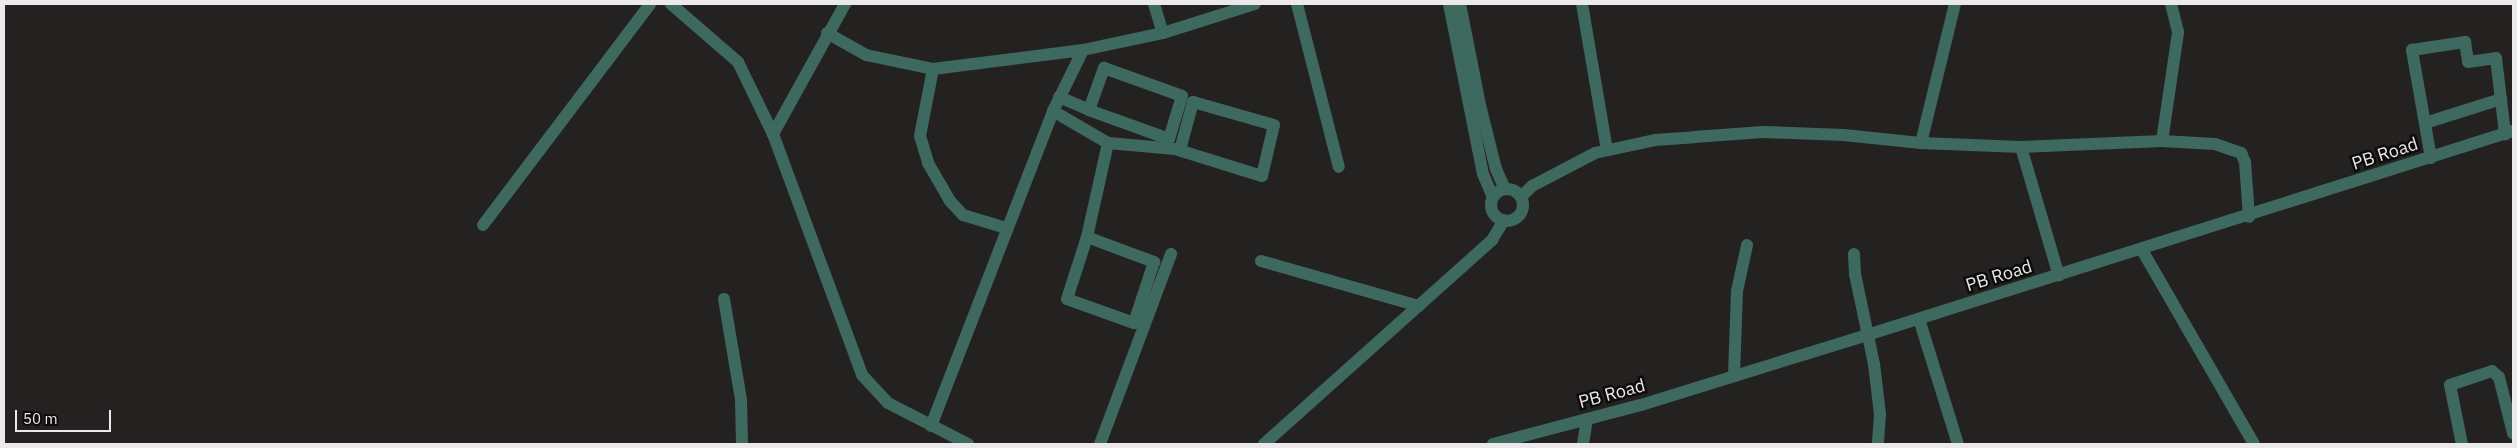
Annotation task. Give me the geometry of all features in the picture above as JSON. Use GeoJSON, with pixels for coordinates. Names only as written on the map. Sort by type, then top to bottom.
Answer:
{"type":"FeatureCollection","features":[{"type":"Feature","properties":{"kind":"street"},"geometry":{"type":"LineString","coordinates":[[483,226],[650,4]]}},
{"type":"Feature","properties":{"kind":"street"},"geometry":{"type":"LineString","coordinates":[[671,4],[738,62],[773,134],[862,375],[888,404],[968,444]]}},
{"type":"Feature","properties":{"kind":"street"},"geometry":{"type":"LineString","coordinates":[[773,134],[827,33],[845,4]]}},
{"type":"Feature","properties":{"kind":"street"},"geometry":{"type":"LineString","coordinates":[[1154,4],[1163,34]]}},
{"type":"Feature","properties":{"kind":"street"},"geometry":{"type":"LineString","coordinates":[[827,33],[866,55],[933,69],[1083,50],[1163,34],[1256,4]]}},
{"type":"Feature","properties":{"kind":"street"},"geometry":{"type":"LineString","coordinates":[[1297,4],[1339,168]]}},
{"type":"Feature","properties":{"kind":"street"},"geometry":{"type":"LineString","coordinates":[[1449,4],[1483,174],[1493,197],[1493,211],[1504,220],[1514,219],[1521,212],[1521,197],[1532,186],[1595,153],[1656,140],[1763,132],[1844,135],[1921,143],[2021,147],[2162,141],[2215,144],[2241,153],[2245,162],[2249,217]]}},
{"type":"Feature","properties":{"kind":"street"},"geometry":{"type":"LineString","coordinates":[[1460,4],[1480,105],[1496,169],[1505,189]]}},
{"type":"Feature","properties":{"kind":"street"},"geometry":{"type":"LineString","coordinates":[[1582,4],[1607,150]]}},
{"type":"Feature","properties":{"kind":"street"},"geometry":{"type":"LineString","coordinates":[[1921,143],[1955,4]]}},
{"type":"Feature","properties":{"kind":"street"},"geometry":{"type":"LineString","coordinates":[[2162,141],[2178,32],[2171,4]]}},
{"type":"Feature","properties":{"kind":"street"},"geometry":{"type":"LineString","coordinates":[[2431,158],[2412,50],[2465,42],[2468,62],[2496,58],[2501,99],[2509,133]]}},
{"type":"Feature","properties":{"kind":"street"},"geometry":{"type":"LineString","coordinates":[[932,426],[1006,228],[1059,97],[1083,50]]}},
{"type":"Feature","properties":{"kind":"street"},"geometry":{"type":"LineString","coordinates":[[1059,97],[1089,110],[1169,139],[1182,96],[1104,68],[1089,110]]}},
{"type":"Feature","properties":{"kind":"street"},"geometry":{"type":"LineString","coordinates":[[933,69],[920,136],[928,163],[950,202],[963,215],[1006,228]]}},
{"type":"Feature","properties":{"kind":"street"},"geometry":{"type":"LineString","coordinates":[[2425,123],[2501,99]]}},
{"type":"Feature","properties":{"kind":"street"},"geometry":{"type":"LineString","coordinates":[[1053,111],[1108,143],[1180,150],[1262,176],[1274,125],[1193,102],[1180,150]]}},
{"type":"Feature","properties":{"kind":"street","name":"PB Road"},"geometry":{"type":"LineString","coordinates":[[1493,444],[1587,419],[1919,320],[2249,217],[2509,133]]}},
{"type":"Feature","properties":{"kind":"street"},"geometry":{"type":"LineString","coordinates":[[1087,237],[1154,262],[1134,323],[1067,299],[1087,237],[1108,143]]}},
{"type":"Feature","properties":{"kind":"street"},"geometry":{"type":"LineString","coordinates":[[2021,147],[2059,276]]}},
{"type":"Feature","properties":{"kind":"street"},"geometry":{"type":"LineString","coordinates":[[1493,197],[1505,189],[1514,191],[1521,197]]}},
{"type":"Feature","properties":{"kind":"street"},"geometry":{"type":"LineString","coordinates":[[1264,444],[1492,240],[1504,220]]}},
{"type":"Feature","properties":{"kind":"street"},"geometry":{"type":"LineString","coordinates":[[1734,376],[1737,291],[1747,245]]}},
{"type":"Feature","properties":{"kind":"street"},"geometry":{"type":"LineString","coordinates":[[2142,250],[2254,444]]}},
{"type":"Feature","properties":{"kind":"street"},"geometry":{"type":"LineString","coordinates":[[1100,444],[1171,254]]}},
{"type":"Feature","properties":{"kind":"street"},"geometry":{"type":"LineString","coordinates":[[1854,254],[1880,414],[1878,444]]}},
{"type":"Feature","properties":{"kind":"street"},"geometry":{"type":"LineString","coordinates":[[1261,260],[1419,306]]}},
{"type":"Feature","properties":{"kind":"street"},"geometry":{"type":"LineString","coordinates":[[724,299],[741,400],[742,444]]}},
{"type":"Feature","properties":{"kind":"street"},"geometry":{"type":"LineString","coordinates":[[1919,320],[1958,444]]}},
{"type":"Feature","properties":{"kind":"street"},"geometry":{"type":"LineString","coordinates":[[2462,444],[2450,385],[2492,371],[2499,377],[2513,433]]}},
{"type":"Feature","properties":{"kind":"street"},"geometry":{"type":"LineString","coordinates":[[1583,444],[1587,419]]}}]}
